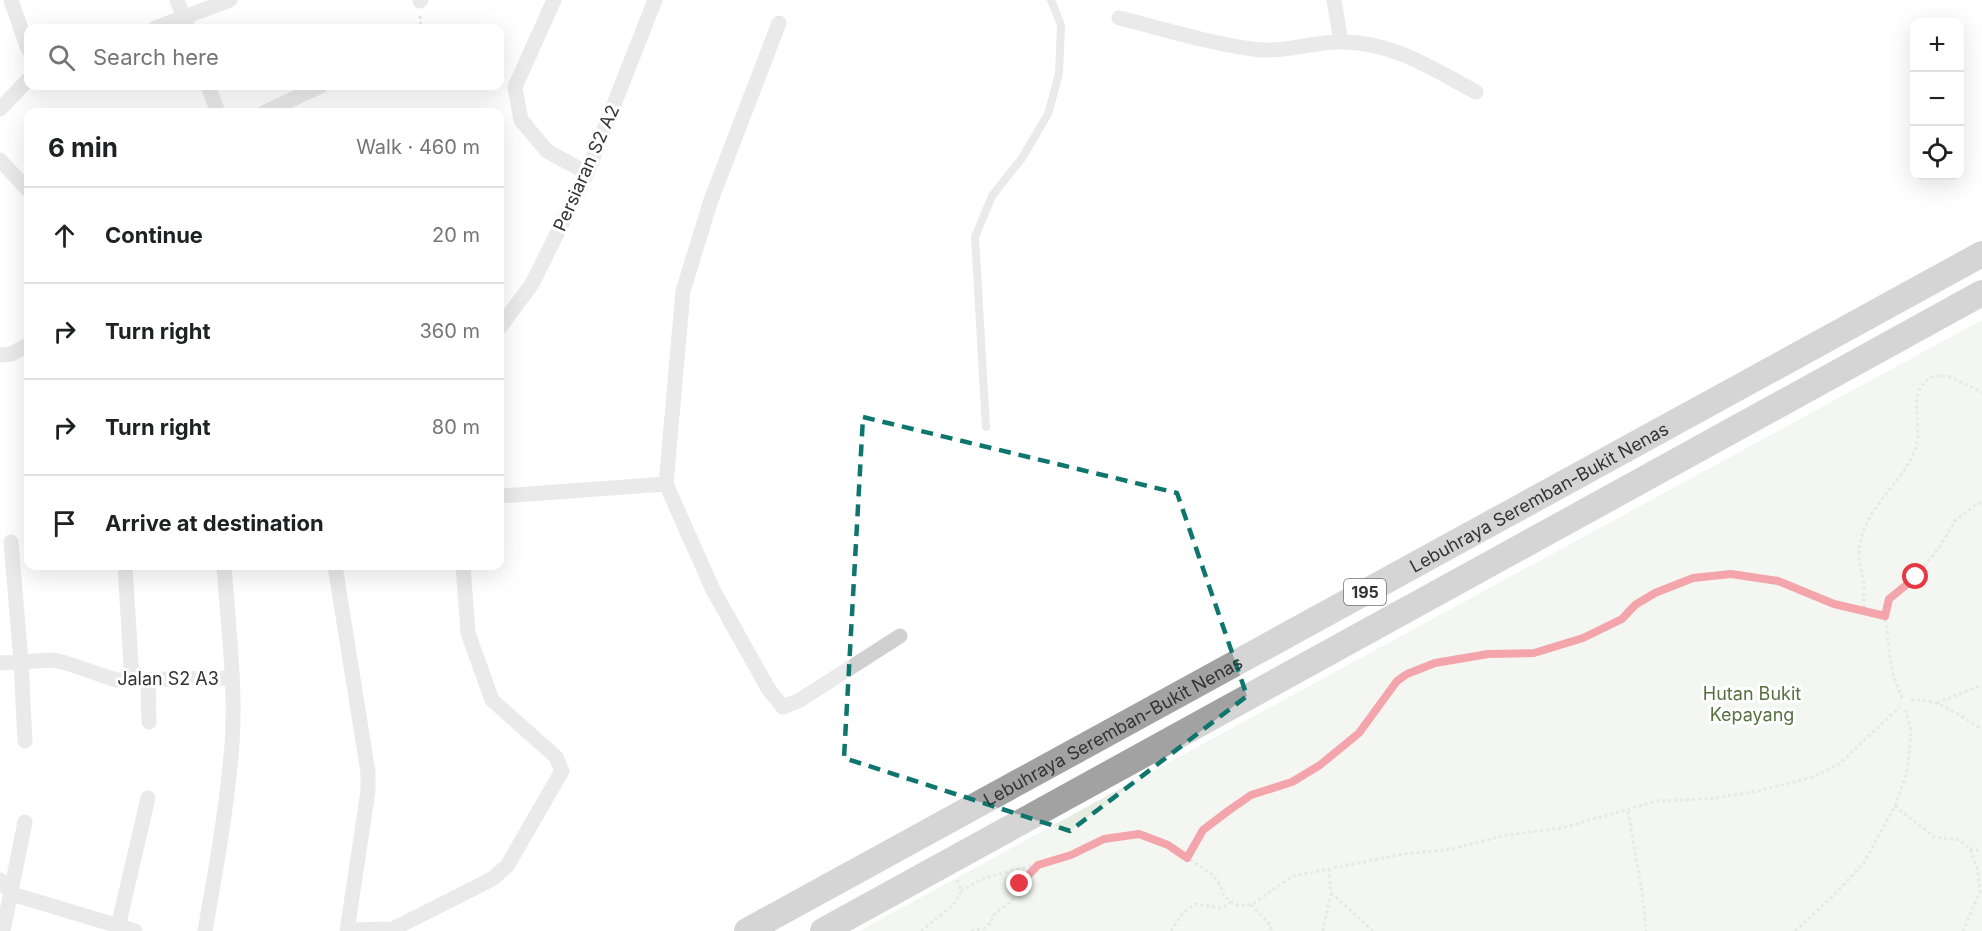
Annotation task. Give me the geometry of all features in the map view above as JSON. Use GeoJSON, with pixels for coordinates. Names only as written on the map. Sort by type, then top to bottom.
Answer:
{"type":"FeatureCollection","features":[{"type":"Feature","properties":{"kind":"highway","name":"Lebuhraya Seremban-Bukit Nenas"},"geometry":{"type":"LineString","coordinates":[[747,931],[1982,254]]}},
{"type":"Feature","properties":{"kind":"highway","name":"Lebuhraya Seremban-Bukit Nenas"},"geometry":{"type":"LineString","coordinates":[[823,931],[1982,293]]}},
{"type":"Feature","properties":{"kind":"street"},"geometry":{"type":"LineString","coordinates":[[11,0],[24,38]]}},
{"type":"Feature","properties":{"kind":"street"},"geometry":{"type":"LineString","coordinates":[[177,0],[186,23],[230,0]]}},
{"type":"Feature","properties":{"kind":"street"},"geometry":{"type":"LineString","coordinates":[[554,0],[515,87],[520,120],[547,151],[587,173]]}},
{"type":"Feature","properties":{"kind":"street","name":"Persiaran S2 A2"},"geometry":{"type":"LineString","coordinates":[[504,322],[532,284],[587,173],[655,0]]}},
{"type":"Feature","properties":{"kind":"street"},"geometry":{"type":"LineString","coordinates":[[1334,0],[1341,42]]}},
{"type":"Feature","properties":{"kind":"street"},"geometry":{"type":"LineString","coordinates":[[1119,18],[1240,47],[1266,50],[1341,42],[1383,47],[1400,52],[1476,92]]}},
{"type":"Feature","properties":{"kind":"street"},"geometry":{"type":"LineString","coordinates":[[779,23],[711,200],[682,291],[666,484],[713,590],[769,690],[783,707],[800,700],[900,636]]}},
{"type":"Feature","properties":{"kind":"street"},"geometry":{"type":"LineString","coordinates":[[0,110],[24,84]]}},
{"type":"Feature","properties":{"kind":"street"},"geometry":{"type":"LineString","coordinates":[[210,90],[216,108]]}},
{"type":"Feature","properties":{"kind":"street"},"geometry":{"type":"LineString","coordinates":[[274,108],[312,90]]}},
{"type":"Feature","properties":{"kind":"street"},"geometry":{"type":"LineString","coordinates":[[0,160],[24,186]]}},
{"type":"Feature","properties":{"kind":"street"},"geometry":{"type":"LineString","coordinates":[[0,355],[24,351]]}},
{"type":"Feature","properties":{"kind":"street"},"geometry":{"type":"LineString","coordinates":[[504,496],[666,484]]}},
{"type":"Feature","properties":{"kind":"street"},"geometry":{"type":"LineString","coordinates":[[10,542],[21,662],[25,741]]}},
{"type":"Feature","properties":{"kind":"street"},"geometry":{"type":"LineString","coordinates":[[125,570],[132,680]]}},
{"type":"Feature","properties":{"kind":"street"},"geometry":{"type":"LineString","coordinates":[[205,931],[217,868],[232,743],[231,678],[224,570]]}},
{"type":"Feature","properties":{"kind":"street"},"geometry":{"type":"LineString","coordinates":[[336,570],[368,772],[368,791],[347,930],[393,929],[492,879],[507,866],[562,771],[556,757],[492,700],[468,633],[463,570]]}},
{"type":"Feature","properties":{"kind":"street","name":"Jalan S2 A3"},"geometry":{"type":"LineString","coordinates":[[0,663],[54,660],[116,680],[231,678]]}},
{"type":"Feature","properties":{"kind":"street"},"geometry":{"type":"LineString","coordinates":[[148,680],[149,722]]}},
{"type":"Feature","properties":{"kind":"street"},"geometry":{"type":"LineString","coordinates":[[117,929],[148,798]]}},
{"type":"Feature","properties":{"kind":"street"},"geometry":{"type":"LineString","coordinates":[[3,931],[25,822]]}},
{"type":"Feature","properties":{"kind":"street"},"geometry":{"type":"LineString","coordinates":[[0,880],[12,894],[117,929],[135,931]]}},
{"type":"Feature","properties":{"kind":"lane"},"geometry":{"type":"LineString","coordinates":[[986,427],[975,237],[992,196],[1022,158],[1048,114],[1059,74],[1061,25],[1051,0]]}},
{"type":"Feature","properties":{"kind":"path"},"geometry":{"type":"LineString","coordinates":[[1865,611],[1859,554],[1865,525],[1871,512],[1914,453],[1919,439],[1916,400],[1921,388],[1934,376],[1948,376],[1982,392]]}},
{"type":"Feature","properties":{"kind":"path"},"geometry":{"type":"LineString","coordinates":[[1902,698],[1892,672],[1885,616],[1889,599],[1916,577],[1941,545],[1955,522],[1982,502]]}},
{"type":"Feature","properties":{"kind":"path"},"geometry":{"type":"LineString","coordinates":[[1187,858],[1203,830],[1251,795],[1292,782],[1337,752],[1359,733],[1397,681],[1421,668],[1468,656],[1534,653],[1583,638],[1622,619],[1635,605],[1655,593],[1693,578],[1731,574],[1778,581],[1834,604],[1885,616]]}},
{"type":"Feature","properties":{"kind":"path"},"geometry":{"type":"LineString","coordinates":[[1937,703],[1982,685]]}},
{"type":"Feature","properties":{"kind":"path"},"geometry":{"type":"LineString","coordinates":[[1911,700],[1922,699],[1937,703],[1982,729]]}},
{"type":"Feature","properties":{"kind":"path"},"geometry":{"type":"LineString","coordinates":[[921,931],[954,904],[961,891],[981,879],[1071,855],[1104,839],[1139,834],[1168,845],[1213,875],[1224,896],[1231,902],[1238,905],[1251,905],[1293,876],[1404,854],[1452,849],[1508,835],[1562,828],[1657,801],[1708,799],[1758,791],[1813,777],[1839,764],[1900,707]]}},
{"type":"Feature","properties":{"kind":"path"},"geometry":{"type":"LineString","coordinates":[[1795,931],[1863,864],[1895,806],[1907,772],[1911,732],[1906,710]]}},
{"type":"Feature","properties":{"kind":"path"},"geometry":{"type":"LineString","coordinates":[[1895,806],[1934,837],[1959,840],[1970,849],[1982,851]]}},
{"type":"Feature","properties":{"kind":"path"},"geometry":{"type":"LineString","coordinates":[[1628,811],[1642,892],[1646,931]]}},
{"type":"Feature","properties":{"kind":"path"},"geometry":{"type":"LineString","coordinates":[[1963,931],[1980,891],[1978,871],[1970,849]]}},
{"type":"Feature","properties":{"kind":"path"},"geometry":{"type":"LineString","coordinates":[[971,931],[984,928],[991,923],[994,914],[1012,901],[1024,878],[1038,865]]}},
{"type":"Feature","properties":{"kind":"path"},"geometry":{"type":"LineString","coordinates":[[1323,931],[1331,893],[1329,869]]}},
{"type":"Feature","properties":{"kind":"path"},"geometry":{"type":"LineString","coordinates":[[953,879],[958,881],[961,891]]}},
{"type":"Feature","properties":{"kind":"path"},"geometry":{"type":"LineString","coordinates":[[1331,893],[1373,931]]}},
{"type":"Feature","properties":{"kind":"path"},"geometry":{"type":"LineString","coordinates":[[1172,931],[1183,913],[1195,904],[1222,908],[1231,902]]}},
{"type":"Feature","properties":{"kind":"path"},"geometry":{"type":"LineString","coordinates":[[1251,905],[1268,922],[1272,931]]}},
{"type":"Feature","properties":{"kind":"highlighted area"},"geometry":{"type":"Polygon","coordinates":[[[863,417],[1177,493],[1247,696],[1070,831],[844,758],[863,417]]]}},
{"type":"Feature","properties":{"kind":"green space","name":"Hutan Bukit Kepayang"},"geometry":{"type":"Polygon","coordinates":[[[1982,320],[1982,931],[859,931],[1982,320]]]}},
{"type":"Feature","properties":{"kind":"route"},"geometry":{"type":"LineString","coordinates":[[1020,884],[1038,865],[1071,855],[1104,839],[1139,834],[1168,845],[1187,858],[1203,830],[1251,795],[1292,782],[1320,765],[1359,733],[1397,681],[1407,674],[1435,663],[1468,656],[1534,653],[1583,638],[1622,619],[1635,605],[1655,593],[1693,578],[1731,574],[1778,581],[1834,604],[1885,616],[1889,599],[1916,577]]}}]}
